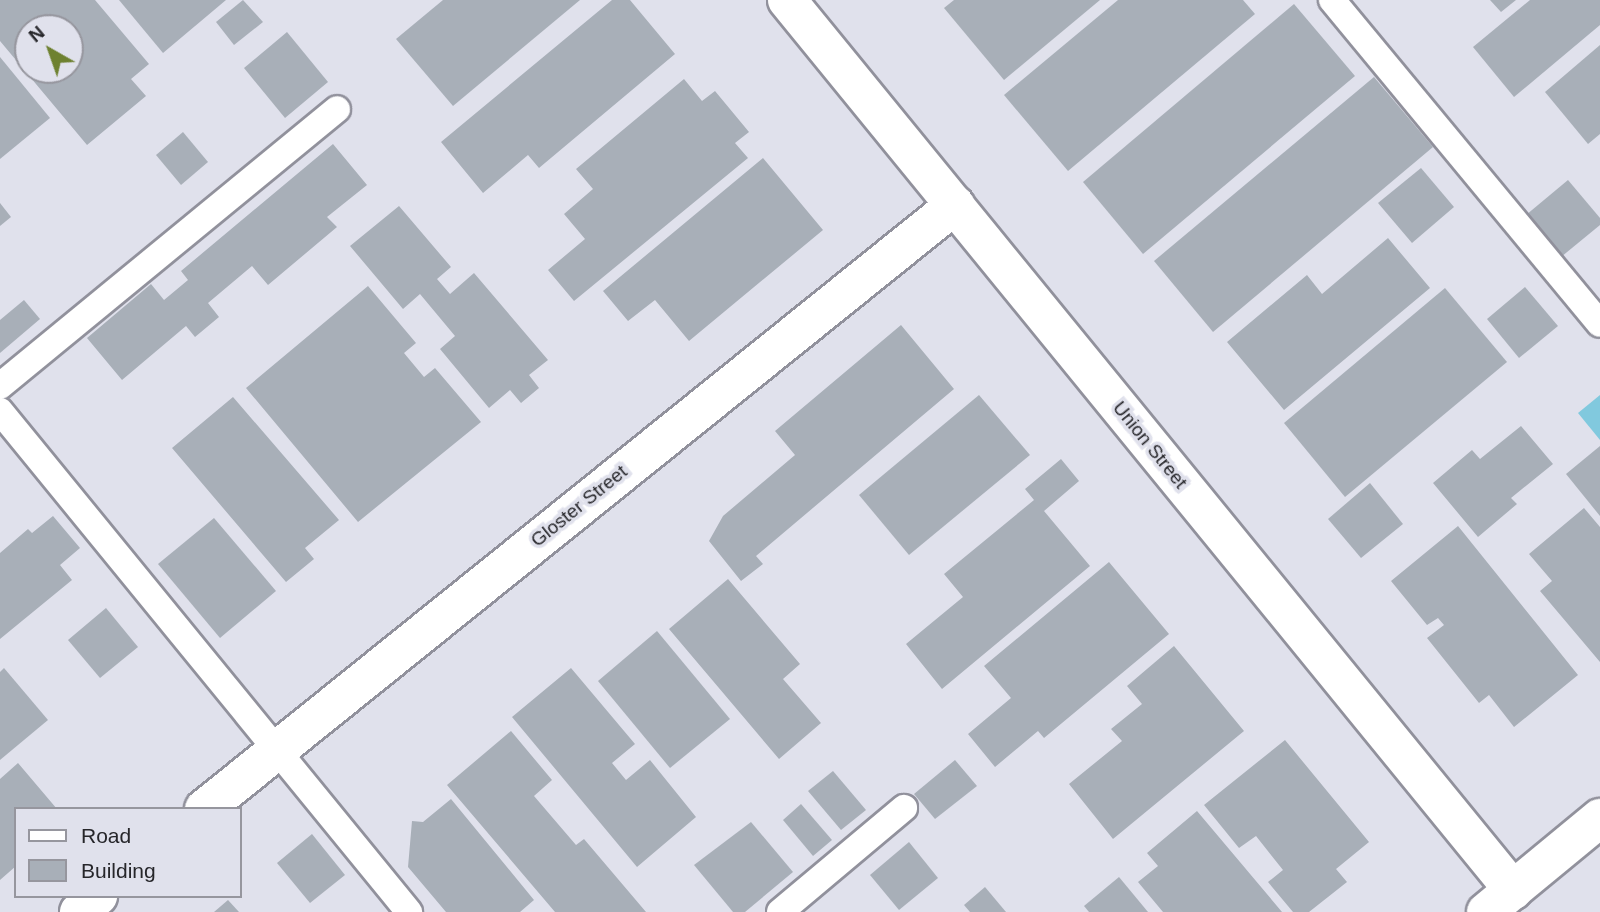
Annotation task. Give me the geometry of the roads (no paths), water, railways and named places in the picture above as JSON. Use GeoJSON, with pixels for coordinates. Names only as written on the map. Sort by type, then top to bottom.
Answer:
{"type":"FeatureCollection","features":[{"type":"Feature","properties":{"kind":"street","name":"Union Street"},"geometry":{"type":"LineString","coordinates":[[787,0],[955,205],[1499,901]]}},
{"type":"Feature","properties":{"kind":"street","name":"Gloster Street"},"geometry":{"type":"LineString","coordinates":[[206,807],[955,205]]}},
{"type":"Feature","properties":{"kind":"street"},"geometry":{"type":"LineString","coordinates":[[1499,901],[1600,818]]}},
{"type":"Feature","properties":{"kind":"street"},"geometry":{"type":"LineString","coordinates":[[79,912],[96,898]]}},
{"type":"Feature","properties":{"kind":"lane"},"geometry":{"type":"LineString","coordinates":[[1332,0],[1600,324]]}},
{"type":"Feature","properties":{"kind":"lane"},"geometry":{"type":"LineString","coordinates":[[0,386],[337,109]]}},
{"type":"Feature","properties":{"kind":"lane"},"geometry":{"type":"LineString","coordinates":[[0,411],[409,912]]}},
{"type":"Feature","properties":{"kind":"lane"},"geometry":{"type":"LineString","coordinates":[[780,912],[904,808]]}},
{"type":"Feature","properties":{"kind":"water"},"geometry":{"type":"Polygon","coordinates":[[[1600,395],[1600,440],[1578,413],[1600,395]]]}}]}
